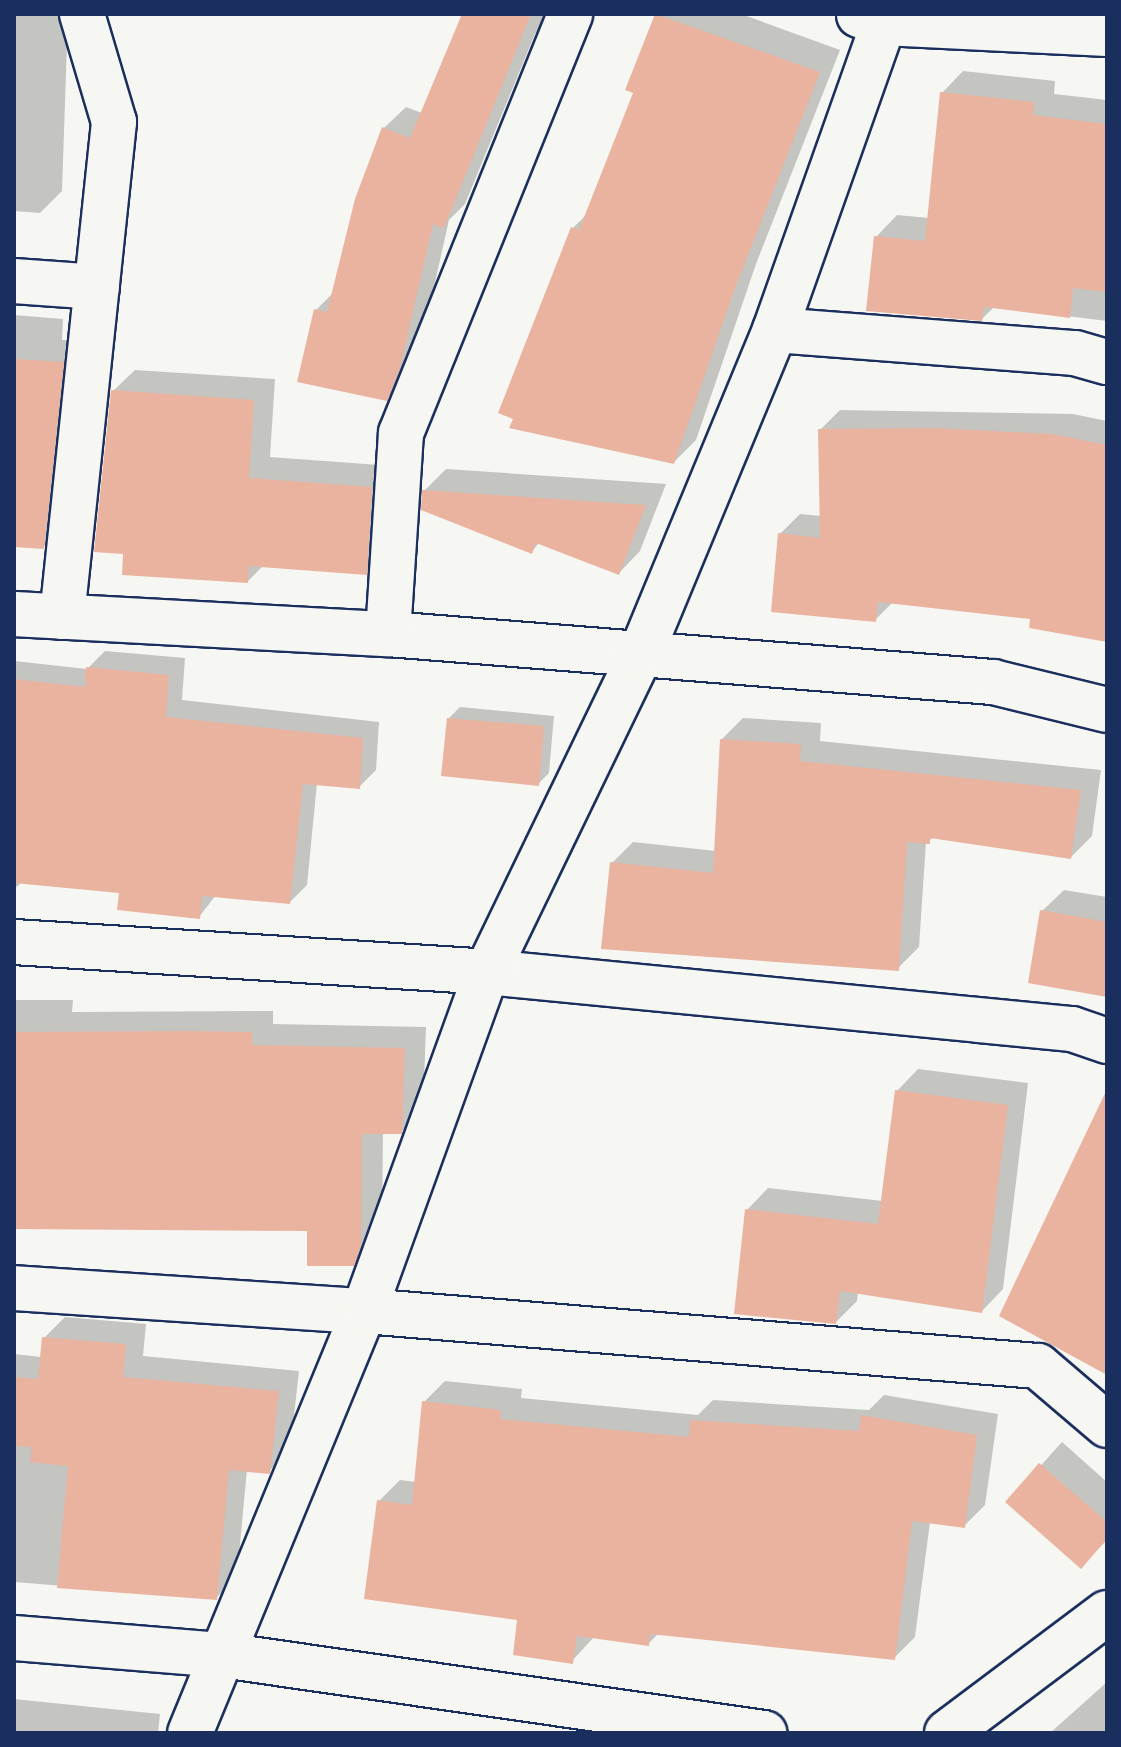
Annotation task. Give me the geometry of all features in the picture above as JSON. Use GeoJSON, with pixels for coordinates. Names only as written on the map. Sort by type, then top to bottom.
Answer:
{"type":"FeatureCollection","features":[{"type":"Feature","properties":{"kind":"street"},"geometry":{"type":"LineString","coordinates":[[62,617],[114,122],[82,14]]}},
{"type":"Feature","properties":{"kind":"street"},"geometry":{"type":"LineString","coordinates":[[388,634],[401,433],[570,14]]}},
{"type":"Feature","properties":{"kind":"street"},"geometry":{"type":"LineString","coordinates":[[190,1733],[364,1311],[487,972],[640,656],[775,330],[876,17],[1107,34]]}},
{"type":"Feature","properties":{"kind":"street"},"geometry":{"type":"LineString","coordinates":[[14,281],[97,287]]}},
{"type":"Feature","properties":{"kind":"street"},"geometry":{"type":"LineString","coordinates":[[775,330],[1075,353],[1107,362]]}},
{"type":"Feature","properties":{"kind":"street"},"geometry":{"type":"LineString","coordinates":[[14,614],[388,634],[993,682],[1107,710]]}},
{"type":"Feature","properties":{"kind":"street"},"geometry":{"type":"LineString","coordinates":[[14,942],[487,972],[1072,1029],[1107,1041]]}},
{"type":"Feature","properties":{"kind":"street"},"geometry":{"type":"LineString","coordinates":[[14,1288],[364,1311],[1038,1366],[1107,1425]]}},
{"type":"Feature","properties":{"kind":"street"},"geometry":{"type":"LineString","coordinates":[[947,1733],[1107,1613]]}},
{"type":"Feature","properties":{"kind":"street"},"geometry":{"type":"LineString","coordinates":[[14,1638],[222,1655],[764,1733]]}},
{"type":"Feature","properties":{"kind":"building"},"geometry":{"type":"Polygon","coordinates":[[[462,14],[531,14],[444,228],[433,224],[400,368],[387,401],[297,382],[314,309],[327,312],[355,199],[382,127],[410,138],[462,14]]]}},
{"type":"Feature","properties":{"kind":"building"},"geometry":{"type":"Polygon","coordinates":[[[655,14],[820,72],[735,288],[674,464],[509,428],[513,419],[498,413],[571,227],[579,230],[633,93],[625,90],[655,14]]]}},
{"type":"Feature","properties":{"kind":"building"},"geometry":{"type":"Polygon","coordinates":[[[940,92],[1034,102],[1033,115],[1107,124],[1107,292],[1073,288],[1070,318],[984,307],[982,321],[866,311],[874,236],[925,241],[940,92]]]}},
{"type":"Feature","properties":{"kind":"building"},"geometry":{"type":"Polygon","coordinates":[[[14,359],[64,362],[44,549],[14,547],[14,359]]]}},
{"type":"Feature","properties":{"kind":"building"},"geometry":{"type":"Polygon","coordinates":[[[111,390],[254,400],[249,478],[372,487],[367,575],[249,566],[248,583],[122,575],[123,554],[94,552],[111,390]]]}},
{"type":"Feature","properties":{"kind":"building"},"geometry":{"type":"Polygon","coordinates":[[[932,428],[1052,434],[1107,445],[1107,642],[1029,628],[1030,619],[878,602],[876,622],[771,612],[778,533],[820,538],[818,429],[932,428]]]}},
{"type":"Feature","properties":{"kind":"building"},"geometry":{"type":"Polygon","coordinates":[[[422,490],[646,505],[619,575],[536,543],[532,554],[421,510],[422,490]]]}},
{"type":"Feature","properties":{"kind":"building"},"geometry":{"type":"Polygon","coordinates":[[[86,667],[169,675],[166,717],[363,738],[360,789],[303,784],[290,904],[202,896],[200,919],[117,910],[119,893],[14,883],[14,679],[85,687],[86,667]]]}},
{"type":"Feature","properties":{"kind":"building"},"geometry":{"type":"Polygon","coordinates":[[[447,718],[544,726],[539,786],[441,776],[447,718]]]}},
{"type":"Feature","properties":{"kind":"building"},"geometry":{"type":"Polygon","coordinates":[[[720,739],[801,744],[800,761],[1081,790],[1071,859],[930,838],[930,844],[907,842],[899,971],[601,949],[610,862],[713,873],[720,739]]]}},
{"type":"Feature","properties":{"kind":"building"},"geometry":{"type":"Polygon","coordinates":[[[1040,910],[1107,922],[1107,997],[1028,983],[1040,910]]]}},
{"type":"Feature","properties":{"kind":"building"},"geometry":{"type":"Polygon","coordinates":[[[14,1032],[252,1032],[252,1045],[405,1048],[402,1134],[362,1134],[361,1245],[354,1266],[307,1266],[307,1231],[14,1229],[14,1032]]]}},
{"type":"Feature","properties":{"kind":"building"},"geometry":{"type":"Polygon","coordinates":[[[1107,1089],[1107,1375],[999,1316],[1107,1089]]]}},
{"type":"Feature","properties":{"kind":"building"},"geometry":{"type":"Polygon","coordinates":[[[895,1090],[1008,1105],[982,1313],[840,1291],[836,1324],[734,1314],[745,1209],[878,1224],[895,1090]]]}},
{"type":"Feature","properties":{"kind":"building"},"geometry":{"type":"Polygon","coordinates":[[[42,1337],[126,1344],[123,1377],[279,1391],[270,1474],[229,1470],[217,1600],[57,1588],[68,1466],[30,1462],[32,1447],[14,1446],[14,1377],[38,1379],[42,1337]]]}},
{"type":"Feature","properties":{"kind":"building"},"geometry":{"type":"Polygon","coordinates":[[[422,1401],[501,1410],[500,1419],[689,1437],[690,1420],[859,1431],[861,1415],[977,1435],[965,1528],[912,1521],[895,1660],[650,1634],[649,1646],[577,1636],[573,1664],[513,1655],[517,1620],[364,1599],[377,1500],[412,1505],[422,1401]]]}},
{"type":"Feature","properties":{"kind":"building"},"geometry":{"type":"Polygon","coordinates":[[[1039,1463],[1107,1522],[1107,1539],[1081,1569],[1005,1502],[1039,1463]]]}}]}
